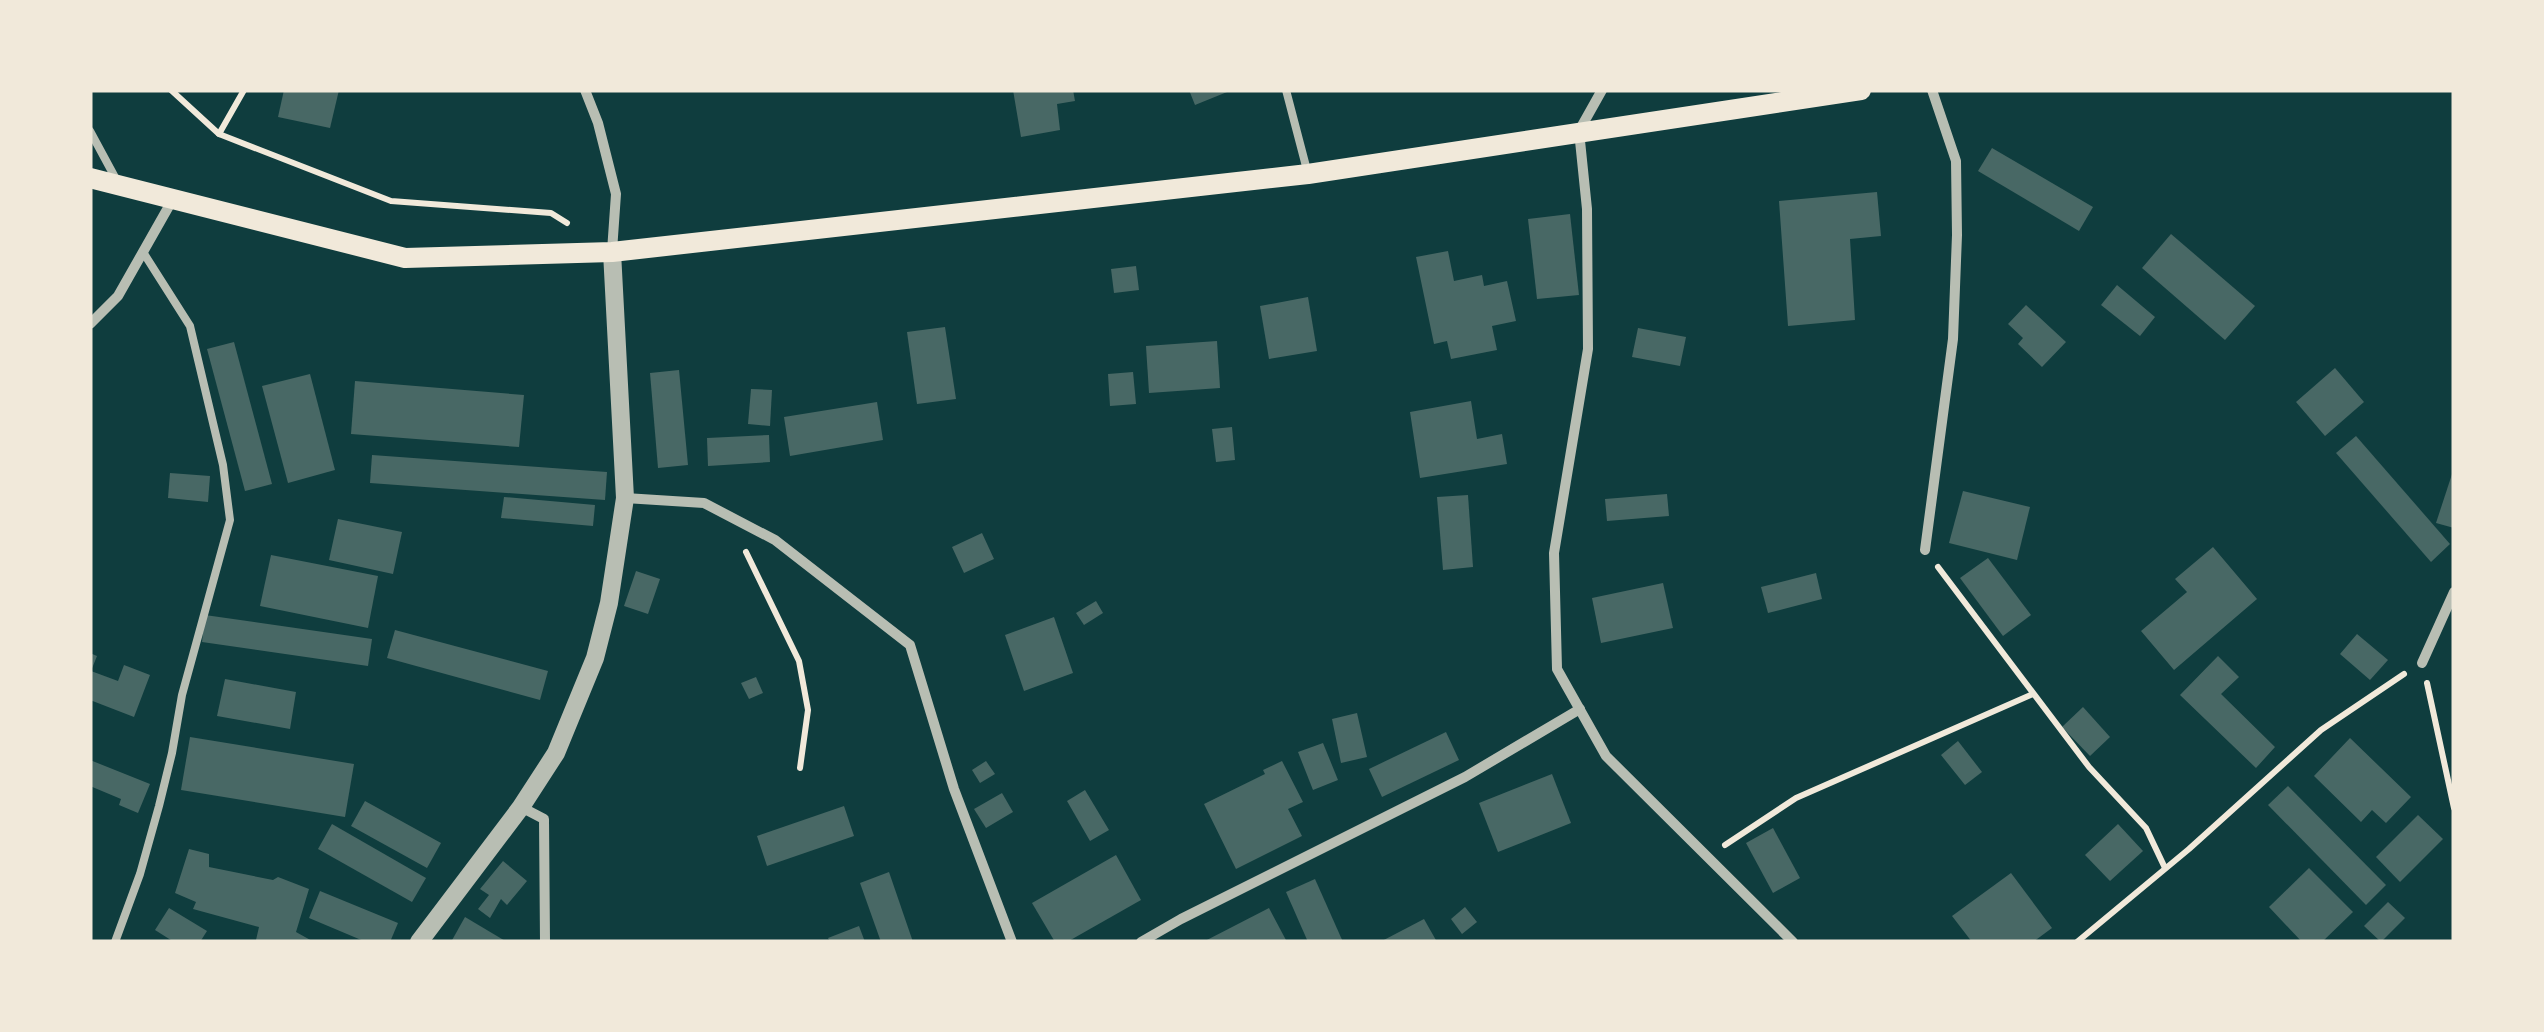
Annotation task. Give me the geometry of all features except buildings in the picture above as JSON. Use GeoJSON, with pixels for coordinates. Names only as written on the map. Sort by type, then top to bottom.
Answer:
{"type":"FeatureCollection","features":[{"type":"Feature","properties":{"kind":"main road"},"geometry":{"type":"LineString","coordinates":[[90,178],[405,258],[612,252],[1308,174],[1861,90]]}},
{"type":"Feature","properties":{"kind":"street"},"geometry":{"type":"LineString","coordinates":[[419,942],[556,753],[594,658],[609,603],[624,498],[612,252],[616,194],[598,123],[584,90]]}},
{"type":"Feature","properties":{"kind":"street"},"geometry":{"type":"LineString","coordinates":[[1602,90],[1580,131],[1588,210],[1588,349],[1554,553],[1556,669],[1606,756],[1793,942]]}},
{"type":"Feature","properties":{"kind":"street"},"geometry":{"type":"LineString","coordinates":[[1925,550],[1953,339],[1958,236],[1956,161],[1932,90]]}},
{"type":"Feature","properties":{"kind":"street"},"geometry":{"type":"LineString","coordinates":[[90,324],[118,296],[173,199]]}},
{"type":"Feature","properties":{"kind":"street"},"geometry":{"type":"LineString","coordinates":[[624,498],[704,502],[776,540],[910,644],[954,789],[1012,942]]}},
{"type":"Feature","properties":{"kind":"street"},"geometry":{"type":"LineString","coordinates":[[2422,662],[2454,592]]}},
{"type":"Feature","properties":{"kind":"street"},"geometry":{"type":"LineString","coordinates":[[1141,942],[1465,777],[1580,709]]}},
{"type":"Feature","properties":{"kind":"street"},"geometry":{"type":"LineString","coordinates":[[520,806],[544,819],[545,942]]}},
{"type":"Feature","properties":{"kind":"lane"},"geometry":{"type":"LineString","coordinates":[[1286,90],[1308,174]]}},
{"type":"Feature","properties":{"kind":"lane"},"geometry":{"type":"LineString","coordinates":[[90,131],[119,186]]}},
{"type":"Feature","properties":{"kind":"lane"},"geometry":{"type":"LineString","coordinates":[[114,942],[140,874],[172,753],[182,695],[230,520],[223,465],[190,326],[143,252]]}},
{"type":"Feature","properties":{"kind":"path"},"geometry":{"type":"LineString","coordinates":[[171,90],[219,134],[391,201],[552,213],[612,252]]}},
{"type":"Feature","properties":{"kind":"path"},"geometry":{"type":"LineString","coordinates":[[219,134],[244,90]]}},
{"type":"Feature","properties":{"kind":"path"},"geometry":{"type":"LineString","coordinates":[[728,515],[800,660],[808,710],[800,768]]}},
{"type":"Feature","properties":{"kind":"path"},"geometry":{"type":"LineString","coordinates":[[1925,550],[2089,767],[2146,828],[2165,868]]}},
{"type":"Feature","properties":{"kind":"path"},"geometry":{"type":"LineString","coordinates":[[2076,942],[2321,730],[2422,662],[2454,808]]}},
{"type":"Feature","properties":{"kind":"path"},"geometry":{"type":"LineString","coordinates":[[1708,856],[1796,798],[2033,694]]}}]}
